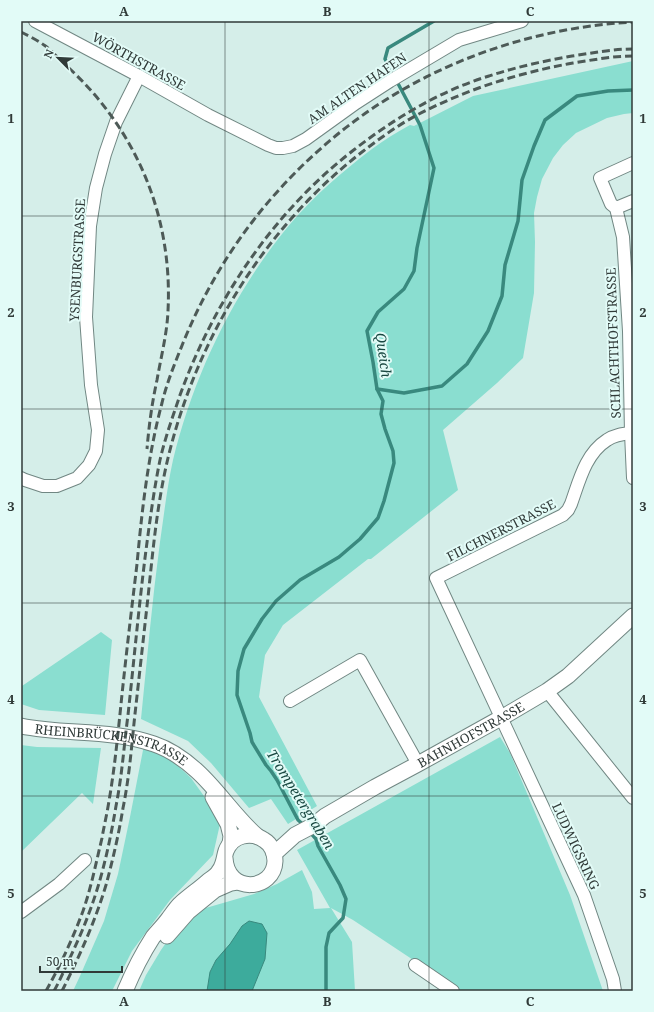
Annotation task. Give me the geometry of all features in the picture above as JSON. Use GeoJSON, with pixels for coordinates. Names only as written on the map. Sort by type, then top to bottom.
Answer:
{"type":"FeatureCollection","features":[{"type":"Feature","properties":{"kind":"street","name":"WÖRTHSTRASSE"},"geometry":{"type":"LineString","coordinates":[[35,21],[139,76],[208,115]]}},
{"type":"Feature","properties":{"kind":"street","name":"AM ALTEN HAFEN"},"geometry":{"type":"LineString","coordinates":[[208,115],[276,148],[293,146],[306,139],[356,103],[390,81],[459,40],[522,21]]}},
{"type":"Feature","properties":{"kind":"street","name":"YSENBURGSTRASSE"},"geometry":{"type":"LineString","coordinates":[[21,478],[43,486],[57,486],[77,478],[89,465],[96,451],[98,430],[91,385],[86,317],[90,226],[96,188],[105,154],[116,122],[139,76]]}},
{"type":"Feature","properties":{"kind":"street","name":"SCHLACHTHOFSTRASSE"},"geometry":{"type":"LineString","coordinates":[[633,163],[600,178],[611,204],[616,208],[623,237],[630,321],[633,478]]}},
{"type":"Feature","properties":{"kind":"street"},"geometry":{"type":"LineString","coordinates":[[616,208],[633,201]]}},
{"type":"Feature","properties":{"kind":"street","name":"FILCHNERSTRASSE"},"geometry":{"type":"LineString","coordinates":[[436,578],[563,515],[571,504],[586,463],[597,448],[607,440],[618,435],[631,433]]}},
{"type":"Feature","properties":{"kind":"street","name":"LUDWIGSRING"},"geometry":{"type":"LineString","coordinates":[[436,578],[584,895],[613,979],[615,991]]}},
{"type":"Feature","properties":{"kind":"street","name":"BAHNHOFSTRASSE"},"geometry":{"type":"LineString","coordinates":[[274,854],[298,834],[314,825],[325,816],[547,691],[568,676],[631,620]]}},
{"type":"Feature","properties":{"kind":"street"},"geometry":{"type":"LineString","coordinates":[[290,701],[360,660],[418,764]]}},
{"type":"Feature","properties":{"kind":"street"},"geometry":{"type":"LineString","coordinates":[[547,691],[633,798]]}},
{"type":"Feature","properties":{"kind":"street","name":"RHEINBRÜCKENSTRASSE"},"geometry":{"type":"LineString","coordinates":[[21,726],[51,731],[103,734],[137,739],[155,744],[169,751],[197,771],[250,830],[262,838]]}},
{"type":"Feature","properties":{"kind":"street","name":"RHEINBRÜCKENSTRASSE"},"geometry":{"type":"LineString","coordinates":[[197,771],[228,824],[231,836],[227,851]]}},
{"type":"Feature","properties":{"kind":"street","name":"BAHNHOFSTRASSE"},"geometry":{"type":"LineString","coordinates":[[227,851],[235,839],[250,834],[273,840],[298,834]]}},
{"type":"Feature","properties":{"kind":"street"},"geometry":{"type":"LineString","coordinates":[[136,991],[144,973],[163,942],[188,912],[215,890],[237,882],[252,885],[265,879],[270,874],[275,860],[274,854],[272,848],[262,838]]}},
{"type":"Feature","properties":{"kind":"street"},"geometry":{"type":"LineString","coordinates":[[227,851],[225,865],[228,872],[237,882]]}},
{"type":"Feature","properties":{"kind":"street"},"geometry":{"type":"LineString","coordinates":[[125,991],[134,970],[154,936],[180,905],[220,870],[227,851]]}},
{"type":"Feature","properties":{"kind":"street"},"geometry":{"type":"LineString","coordinates":[[21,912],[59,884],[85,860]]}},
{"type":"Feature","properties":{"kind":"street"},"geometry":{"type":"LineString","coordinates":[[415,965],[453,991]]}},
{"type":"Feature","properties":{"kind":"shaded area"},"geometry":{"type":"Polygon","coordinates":[[[633,61],[633,113],[607,118],[576,133],[563,145],[553,158],[542,179],[534,213],[534,293],[523,358],[443,430],[458,490],[371,559],[368,559],[283,625],[265,655],[259,697],[317,806],[288,824],[271,799],[249,808],[211,763],[188,741],[141,719],[157,564],[173,460],[192,396],[218,335],[251,277],[270,249],[291,223],[340,175],[361,157],[386,139],[410,125],[414,126],[473,96],[633,61]]]}},
{"type":"Feature","properties":{"kind":"shaded area"},"geometry":{"type":"Polygon","coordinates":[[[101,632],[112,640],[105,715],[39,710],[21,704],[21,686],[101,632]]]}},
{"type":"Feature","properties":{"kind":"shaded area"},"geometry":{"type":"Polygon","coordinates":[[[500,737],[510,753],[570,895],[603,991],[460,991],[353,920],[331,908],[352,942],[355,991],[139,991],[146,975],[161,950],[175,930],[192,912],[254,894],[277,884],[302,870],[312,892],[314,909],[330,908],[297,850],[500,737]]]}},
{"type":"Feature","properties":{"kind":"shaded area"},"geometry":{"type":"Polygon","coordinates":[[[21,745],[37,747],[101,748],[93,804],[82,793],[21,852],[21,745]]]}},
{"type":"Feature","properties":{"kind":"shaded area"},"geometry":{"type":"Polygon","coordinates":[[[144,745],[165,754],[191,778],[214,810],[220,824],[213,855],[170,900],[132,951],[112,991],[73,991],[104,921],[118,874],[144,745]]]}},
{"type":"Feature","properties":{"kind":"shaded area"},"geometry":{"type":"Polygon","coordinates":[[[249,921],[262,924],[267,933],[265,959],[252,991],[207,991],[210,972],[216,960],[230,944],[242,926],[249,921]]]}},
{"type":"Feature","properties":{"kind":"waterway","name":"Trompetergraben"},"geometry":{"type":"LineString","coordinates":[[305,826],[298,820],[277,780],[252,742],[237,695],[238,671],[244,649],[262,619],[276,601],[300,580],[339,557],[360,539],[378,518],[384,501],[394,463],[393,451],[381,414],[383,401],[377,389],[367,331],[378,312],[404,289],[414,271],[417,248],[434,168],[420,125],[385,59],[388,48],[434,21]]}},
{"type":"Feature","properties":{"kind":"waterway","name":"Queich"},"geometry":{"type":"LineString","coordinates":[[377,389],[404,393],[442,386],[467,364],[488,331],[502,296],[505,265],[518,221],[522,180],[545,120],[577,96],[608,91],[633,90]]}},
{"type":"Feature","properties":{"kind":"waterway","name":"Trompetergraben"},"geometry":{"type":"LineString","coordinates":[[309,831],[316,839],[318,846],[340,885],[346,899],[343,918],[329,933],[326,947],[326,991]]}},
{"type":"Feature","properties":{"kind":"railway"},"geometry":{"type":"LineString","coordinates":[[46,991],[66,952],[83,911],[102,838],[115,758],[143,503],[157,423],[166,388],[183,343],[196,313],[227,257],[245,231],[286,182],[333,138],[366,113],[400,91],[436,72],[474,56],[512,43],[552,33],[592,26],[633,22]]}},
{"type":"Feature","properties":{"kind":"railway"},"geometry":{"type":"LineString","coordinates":[[21,32],[39,41],[50,50],[86,85],[109,112],[128,142],[144,173],[156,205],[164,239],[168,275],[168,311],[165,337],[152,406],[147,449]]}},
{"type":"Feature","properties":{"kind":"railway"},"geometry":{"type":"LineString","coordinates":[[54,991],[76,945],[94,900],[102,874],[111,833],[118,795],[141,591],[160,460],[169,427],[194,359],[229,291],[250,259],[298,200],[326,173],[355,149],[402,116],[453,89],[530,64],[610,50],[633,49]]}},
{"type":"Feature","properties":{"kind":"railway"},"geometry":{"type":"LineString","coordinates":[[62,991],[97,912],[106,885],[120,827],[129,769],[156,527],[168,458],[181,414],[197,370],[216,328],[239,288],[265,251],[294,215],[327,182],[362,152],[411,118],[446,101],[499,81],[573,63],[610,57],[633,56]]}}]}
